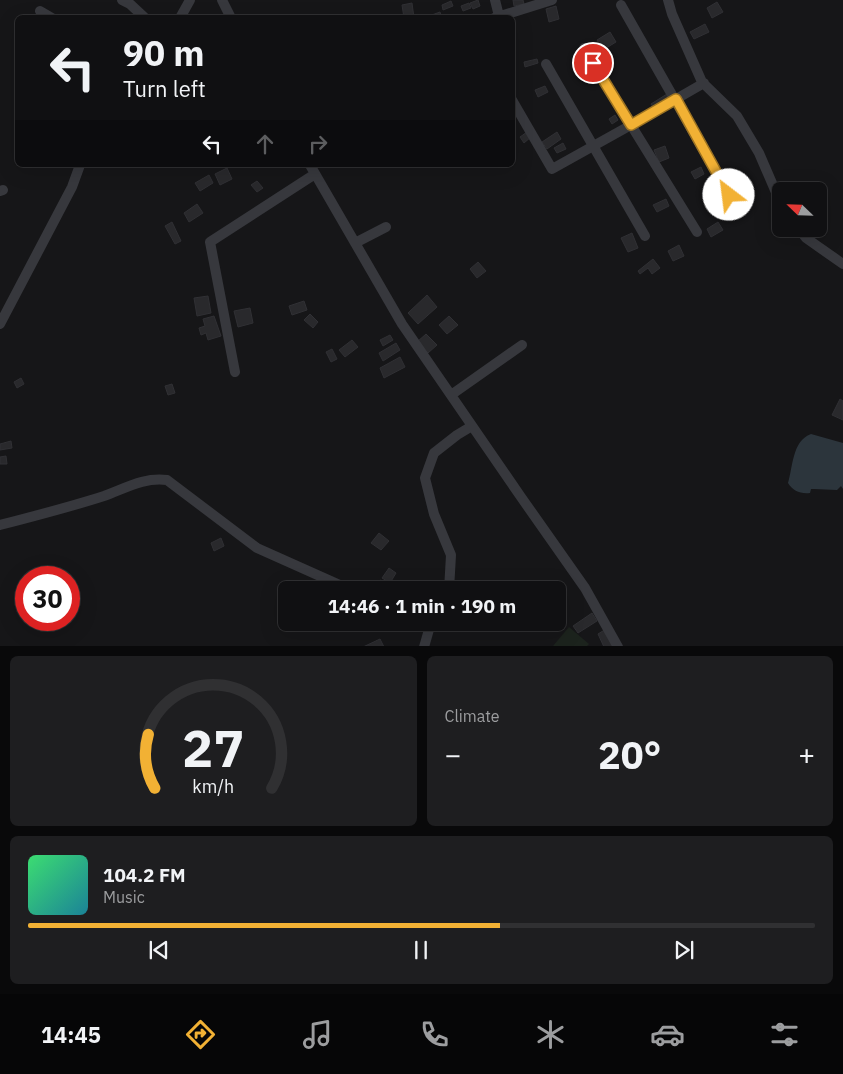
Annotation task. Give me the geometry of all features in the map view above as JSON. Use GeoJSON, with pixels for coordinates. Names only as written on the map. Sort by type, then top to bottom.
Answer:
{"type":"FeatureCollection","features":[{"type":"Feature","properties":{"kind":"street"},"geometry":{"type":"LineString","coordinates":[[122,0],[141,15]]}},
{"type":"Feature","properties":{"kind":"street"},"geometry":{"type":"LineString","coordinates":[[182,15],[190,0]]}},
{"type":"Feature","properties":{"kind":"street"},"geometry":{"type":"LineString","coordinates":[[222,0],[230,15]]}},
{"type":"Feature","properties":{"kind":"street"},"geometry":{"type":"LineString","coordinates":[[494,0],[496,15]]}},
{"type":"Feature","properties":{"kind":"street"},"geometry":{"type":"LineString","coordinates":[[503,15],[552,0]]}},
{"type":"Feature","properties":{"kind":"street"},"geometry":{"type":"LineString","coordinates":[[668,0],[672,14],[704,83],[737,116],[759,153],[772,183]]}},
{"type":"Feature","properties":{"kind":"street"},"geometry":{"type":"LineString","coordinates":[[621,5],[738,211]]}},
{"type":"Feature","properties":{"kind":"street"},"geometry":{"type":"LineString","coordinates":[[40,11],[47,15]]}},
{"type":"Feature","properties":{"kind":"street"},"geometry":{"type":"LineString","coordinates":[[584,48],[696,232]]}},
{"type":"Feature","properties":{"kind":"street"},"geometry":{"type":"LineString","coordinates":[[546,64],[645,236]]}},
{"type":"Feature","properties":{"kind":"street"},"geometry":{"type":"LineString","coordinates":[[515,105],[552,169],[704,83]]}},
{"type":"Feature","properties":{"kind":"street"},"geometry":{"type":"LineString","coordinates":[[0,324],[72,187],[79,167]]}},
{"type":"Feature","properties":{"kind":"street"},"geometry":{"type":"LineString","coordinates":[[235,372],[210,242],[312,169],[402,324],[585,588],[618,646]]}},
{"type":"Feature","properties":{"kind":"street"},"geometry":{"type":"LineString","coordinates":[[355,243],[386,227]]}},
{"type":"Feature","properties":{"kind":"street"},"geometry":{"type":"LineString","coordinates":[[806,238],[843,264]]}},
{"type":"Feature","properties":{"kind":"street"},"geometry":{"type":"LineString","coordinates":[[451,395],[522,345]]}},
{"type":"Feature","properties":{"kind":"street"},"geometry":{"type":"LineString","coordinates":[[450,581],[451,556],[434,514],[425,478],[434,453],[472,426]]}},
{"type":"Feature","properties":{"kind":"street"},"geometry":{"type":"LineString","coordinates":[[0,526],[104,496],[144,480],[156,478],[167,480],[256,548],[331,581]]}},
{"type":"Feature","properties":{"kind":"street"},"geometry":{"type":"LineString","coordinates":[[424,646],[427,631]]}},
{"type":"Feature","properties":{"kind":"shaded area"},"geometry":{"type":"Polygon","coordinates":[[[811,434],[843,443],[843,489],[841,486],[837,490],[811,489],[810,493],[803,493],[792,488],[788,483],[797,448],[805,437],[811,434]]]}},
{"type":"Feature","properties":{"kind":"shaded area"},"geometry":{"type":"Polygon","coordinates":[[[569,627],[589,644],[587,646],[553,646],[569,627]]]}},
{"type":"Feature","properties":{"kind":"building"},"geometry":{"type":"Polygon","coordinates":[[[478,0],[480,6],[473,9],[470,3],[478,0]]]}},
{"type":"Feature","properties":{"kind":"building"},"geometry":{"type":"Polygon","coordinates":[[[513,0],[523,0],[524,4],[514,6],[513,0]]]}},
{"type":"Feature","properties":{"kind":"building"},"geometry":{"type":"Polygon","coordinates":[[[451,1],[453,6],[443,10],[442,5],[451,1]]]}},
{"type":"Feature","properties":{"kind":"building"},"geometry":{"type":"Polygon","coordinates":[[[717,2],[723,12],[712,18],[707,8],[717,2]]]}},
{"type":"Feature","properties":{"kind":"building"},"geometry":{"type":"Polygon","coordinates":[[[412,3],[414,15],[404,15],[402,5],[412,3]]]}},
{"type":"Feature","properties":{"kind":"building"},"geometry":{"type":"Polygon","coordinates":[[[469,3],[471,8],[463,11],[461,6],[469,3]]]}},
{"type":"Feature","properties":{"kind":"building"},"geometry":{"type":"Polygon","coordinates":[[[556,6],[559,19],[549,22],[546,9],[556,6]]]}},
{"type":"Feature","properties":{"kind":"building"},"geometry":{"type":"Polygon","coordinates":[[[705,24],[709,32],[694,39],[690,32],[705,24]]]}},
{"type":"Feature","properties":{"kind":"building"},"geometry":{"type":"Polygon","coordinates":[[[610,32],[616,42],[603,50],[597,40],[610,32]]]}},
{"type":"Feature","properties":{"kind":"building"},"geometry":{"type":"Polygon","coordinates":[[[537,59],[538,63],[525,67],[524,62],[537,59]]]}},
{"type":"Feature","properties":{"kind":"building"},"geometry":{"type":"Polygon","coordinates":[[[545,86],[548,92],[538,97],[535,90],[545,86]]]}},
{"type":"Feature","properties":{"kind":"building"},"geometry":{"type":"Polygon","coordinates":[[[667,94],[669,97],[653,107],[651,104],[667,94]]]}},
{"type":"Feature","properties":{"kind":"building"},"geometry":{"type":"Polygon","coordinates":[[[615,115],[618,120],[612,124],[609,119],[615,115]]]}},
{"type":"Feature","properties":{"kind":"building"},"geometry":{"type":"Polygon","coordinates":[[[527,132],[531,137],[524,143],[520,137],[527,132]]]}},
{"type":"Feature","properties":{"kind":"building"},"geometry":{"type":"Polygon","coordinates":[[[557,132],[561,139],[547,149],[542,142],[557,132]]]}},
{"type":"Feature","properties":{"kind":"building"},"geometry":{"type":"Polygon","coordinates":[[[563,143],[566,149],[557,153],[554,148],[563,143]]]}},
{"type":"Feature","properties":{"kind":"building"},"geometry":{"type":"Polygon","coordinates":[[[665,146],[669,158],[659,162],[654,150],[665,146]]]}},
{"type":"Feature","properties":{"kind":"building"},"geometry":{"type":"Polygon","coordinates":[[[701,167],[704,174],[695,179],[691,172],[701,167]]]}},
{"type":"Feature","properties":{"kind":"building"},"geometry":{"type":"Polygon","coordinates":[[[227,168],[232,179],[220,185],[215,174],[227,168]]]}},
{"type":"Feature","properties":{"kind":"building"},"geometry":{"type":"Polygon","coordinates":[[[209,175],[213,183],[200,191],[195,183],[209,175]]]}},
{"type":"Feature","properties":{"kind":"building"},"geometry":{"type":"Polygon","coordinates":[[[257,181],[263,188],[257,192],[251,185],[257,181]]]}},
{"type":"Feature","properties":{"kind":"building"},"geometry":{"type":"Polygon","coordinates":[[[710,193],[715,203],[708,206],[704,197],[710,193]]]}},
{"type":"Feature","properties":{"kind":"building"},"geometry":{"type":"Polygon","coordinates":[[[666,199],[669,206],[657,212],[653,205],[666,199]]]}},
{"type":"Feature","properties":{"kind":"building"},"geometry":{"type":"Polygon","coordinates":[[[197,204],[203,213],[189,222],[184,213],[197,204]]]}},
{"type":"Feature","properties":{"kind":"building"},"geometry":{"type":"Polygon","coordinates":[[[172,222],[181,241],[175,244],[165,226],[172,222]]]}},
{"type":"Feature","properties":{"kind":"building"},"geometry":{"type":"Polygon","coordinates":[[[718,222],[723,230],[711,237],[707,229],[718,222]]]}},
{"type":"Feature","properties":{"kind":"building"},"geometry":{"type":"Polygon","coordinates":[[[632,233],[638,248],[628,252],[621,238],[632,233]]]}},
{"type":"Feature","properties":{"kind":"building"},"geometry":{"type":"Polygon","coordinates":[[[679,245],[684,256],[673,261],[668,251],[679,245]]]}},
{"type":"Feature","properties":{"kind":"building"},"geometry":{"type":"Polygon","coordinates":[[[653,259],[660,268],[652,274],[648,268],[640,274],[638,271],[653,259]]]}},
{"type":"Feature","properties":{"kind":"building"},"geometry":{"type":"Polygon","coordinates":[[[478,262],[486,271],[477,278],[470,269],[478,262]]]}},
{"type":"Feature","properties":{"kind":"building"},"geometry":{"type":"Polygon","coordinates":[[[427,295],[437,307],[418,324],[408,313],[427,295]]]}},
{"type":"Feature","properties":{"kind":"building"},"geometry":{"type":"Polygon","coordinates":[[[208,296],[211,313],[197,316],[194,298],[208,296]]]}},
{"type":"Feature","properties":{"kind":"building"},"geometry":{"type":"Polygon","coordinates":[[[304,301],[307,310],[292,315],[289,306],[304,301]]]}},
{"type":"Feature","properties":{"kind":"building"},"geometry":{"type":"Polygon","coordinates":[[[250,308],[253,323],[238,327],[234,311],[250,308]]]}},
{"type":"Feature","properties":{"kind":"building"},"geometry":{"type":"Polygon","coordinates":[[[310,314],[318,322],[313,328],[304,320],[310,314]]]}},
{"type":"Feature","properties":{"kind":"building"},"geometry":{"type":"Polygon","coordinates":[[[214,316],[221,336],[208,340],[206,333],[201,335],[199,328],[205,326],[203,319],[214,316]]]}},
{"type":"Feature","properties":{"kind":"building"},"geometry":{"type":"Polygon","coordinates":[[[449,316],[458,325],[447,334],[439,325],[449,316]]]}},
{"type":"Feature","properties":{"kind":"building"},"geometry":{"type":"Polygon","coordinates":[[[426,334],[437,345],[428,353],[417,342],[426,334]]]}},
{"type":"Feature","properties":{"kind":"building"},"geometry":{"type":"Polygon","coordinates":[[[390,335],[393,340],[383,346],[380,340],[390,335]]]}},
{"type":"Feature","properties":{"kind":"building"},"geometry":{"type":"Polygon","coordinates":[[[352,340],[358,347],[345,357],[339,350],[352,340]]]}},
{"type":"Feature","properties":{"kind":"building"},"geometry":{"type":"Polygon","coordinates":[[[396,343],[400,350],[383,361],[379,353],[396,343]]]}},
{"type":"Feature","properties":{"kind":"building"},"geometry":{"type":"Polygon","coordinates":[[[332,349],[337,359],[331,362],[326,352],[332,349]]]}},
{"type":"Feature","properties":{"kind":"building"},"geometry":{"type":"Polygon","coordinates":[[[400,357],[405,367],[384,378],[380,368],[400,357]]]}},
{"type":"Feature","properties":{"kind":"building"},"geometry":{"type":"Polygon","coordinates":[[[21,378],[24,384],[17,388],[14,382],[21,378]]]}},
{"type":"Feature","properties":{"kind":"building"},"geometry":{"type":"Polygon","coordinates":[[[172,384],[175,393],[168,395],[165,386],[172,384]]]}},
{"type":"Feature","properties":{"kind":"building"},"geometry":{"type":"Polygon","coordinates":[[[840,399],[843,401],[843,420],[832,415],[840,399]]]}},
{"type":"Feature","properties":{"kind":"building"},"geometry":{"type":"Polygon","coordinates":[[[11,441],[12,448],[0,450],[0,444],[11,441]]]}},
{"type":"Feature","properties":{"kind":"building"},"geometry":{"type":"Polygon","coordinates":[[[6,456],[7,464],[0,464],[0,457],[6,456]]]}},
{"type":"Feature","properties":{"kind":"building"},"geometry":{"type":"Polygon","coordinates":[[[379,533],[389,541],[381,550],[371,543],[379,533]]]}},
{"type":"Feature","properties":{"kind":"building"},"geometry":{"type":"Polygon","coordinates":[[[221,538],[224,546],[214,551],[211,543],[221,538]]]}},
{"type":"Feature","properties":{"kind":"building"},"geometry":{"type":"Polygon","coordinates":[[[389,568],[396,573],[391,581],[382,578],[389,568]]]}},
{"type":"Feature","properties":{"kind":"building"},"geometry":{"type":"Polygon","coordinates":[[[592,613],[597,621],[578,633],[573,626],[592,613]]]}},
{"type":"Feature","properties":{"kind":"building"},"geometry":{"type":"Polygon","coordinates":[[[606,629],[615,646],[604,646],[598,634],[606,629]]]}},
{"type":"Feature","properties":{"kind":"building"},"geometry":{"type":"Polygon","coordinates":[[[380,639],[384,646],[365,646],[380,639]]]}},
{"type":"Feature","properties":{"kind":"route"},"geometry":{"type":"LineString","coordinates":[[593,63],[631,125],[676,99],[729,195]]}}]}
